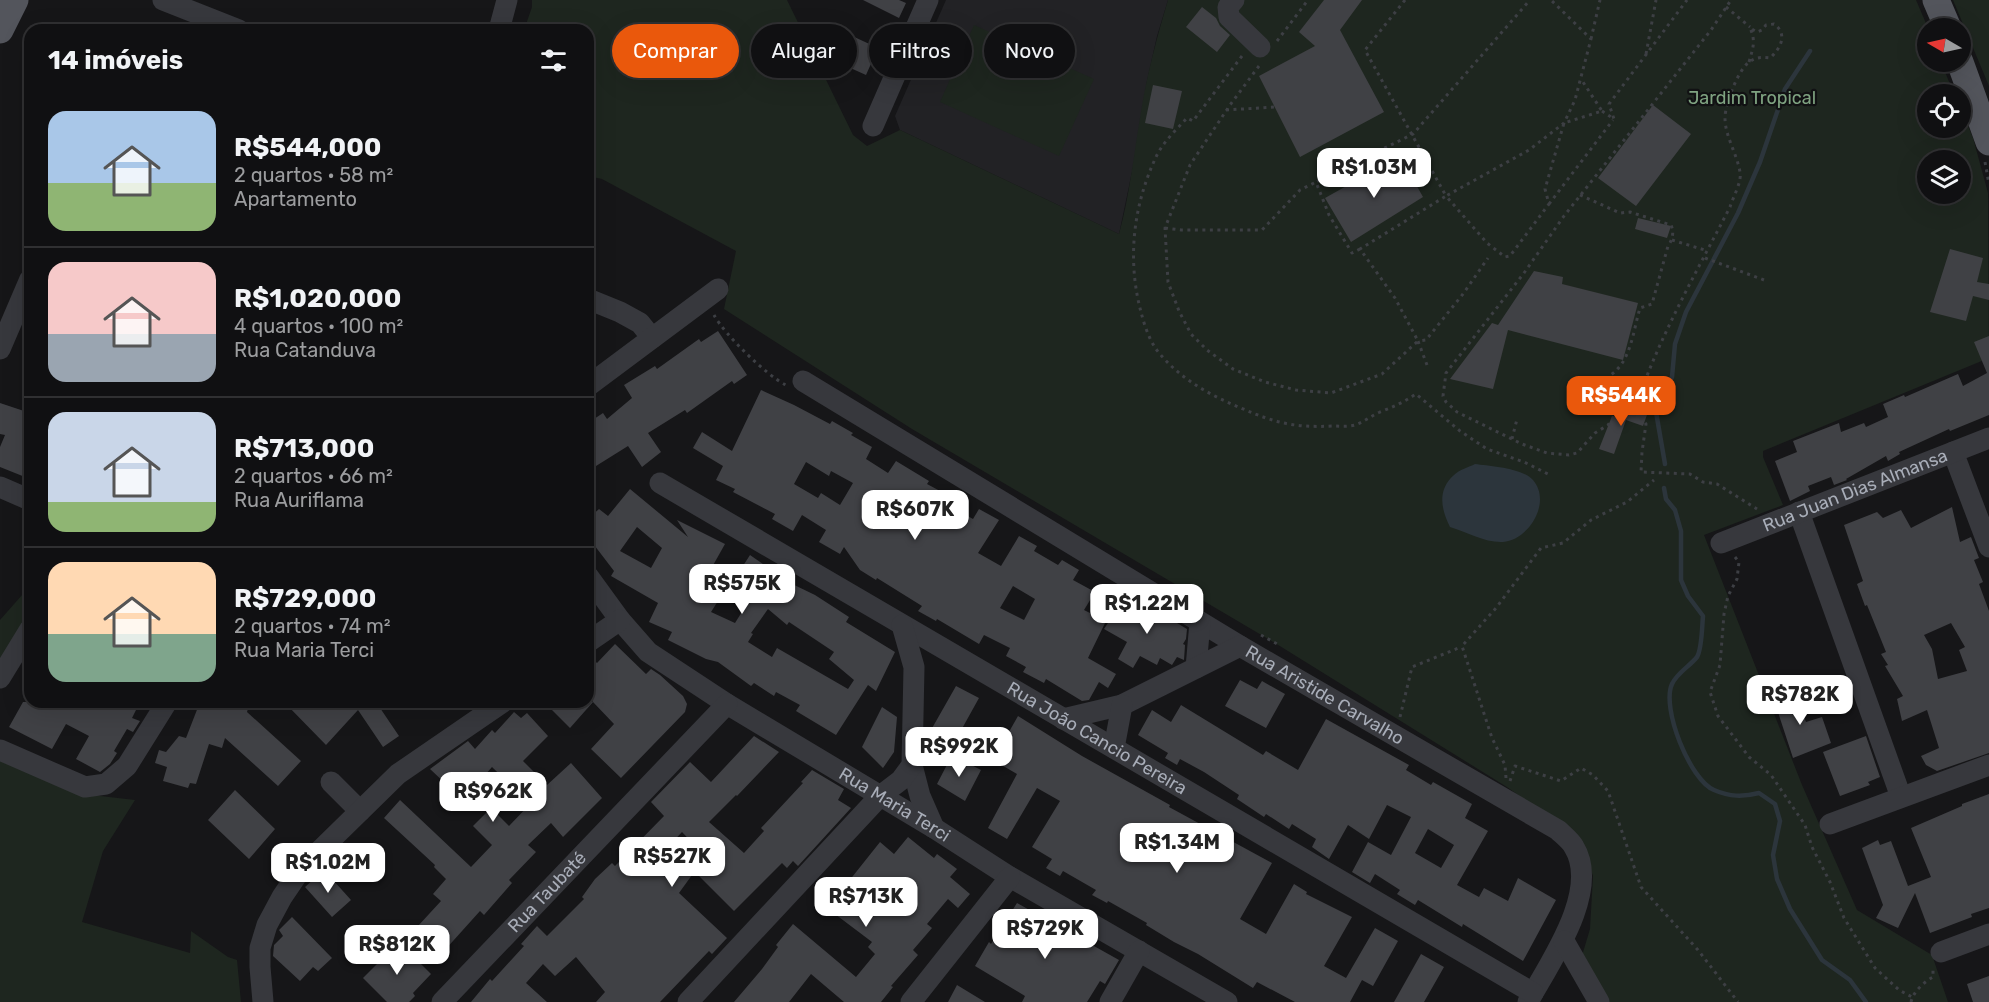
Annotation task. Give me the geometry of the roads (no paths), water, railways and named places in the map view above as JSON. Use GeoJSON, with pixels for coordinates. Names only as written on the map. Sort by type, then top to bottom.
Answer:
{"type":"FeatureCollection","features":[{"type":"Feature","properties":{"kind":"main road"},"geometry":{"type":"LineString","coordinates":[[0,30],[15,0]]}},
{"type":"Feature","properties":{"kind":"main road"},"geometry":{"type":"LineString","coordinates":[[1936,0],[1944,18]]}},
{"type":"Feature","properties":{"kind":"main road"},"geometry":{"type":"LineString","coordinates":[[1964,72],[1989,141]]}},
{"type":"Feature","properties":{"kind":"street"},"geometry":{"type":"LineString","coordinates":[[163,0],[223,24]]}},
{"type":"Feature","properties":{"kind":"street"},"geometry":{"type":"LineString","coordinates":[[501,24],[507,0]]}},
{"type":"Feature","properties":{"kind":"street"},"geometry":{"type":"LineString","coordinates":[[873,126],[928,0]]}},
{"type":"Feature","properties":{"kind":"street"},"geometry":{"type":"LineString","coordinates":[[1234,0],[1228,7],[1229,17],[1263,48]]}},
{"type":"Feature","properties":{"kind":"street"},"geometry":{"type":"LineString","coordinates":[[0,349],[24,293]]}},
{"type":"Feature","properties":{"kind":"street"},"geometry":{"type":"LineString","coordinates":[[594,382],[712,294]]}},
{"type":"Feature","properties":{"kind":"street"},"geometry":{"type":"LineString","coordinates":[[594,301],[640,323],[652,338]]}},
{"type":"Feature","properties":{"kind":"street","name":"Rua Aristide Carvalho"},"geometry":{"type":"LineString","coordinates":[[803,381],[1240,646],[1558,830],[1574,847],[1581,870],[1581,891],[1563,941],[1530,998]]}},
{"type":"Feature","properties":{"kind":"street","name":"Rua Juan Dias Almansa"},"geometry":{"type":"LineString","coordinates":[[1721,543],[1989,438]]}},
{"type":"Feature","properties":{"kind":"street"},"geometry":{"type":"LineString","coordinates":[[1953,452],[1989,547]]}},
{"type":"Feature","properties":{"kind":"street","name":"Rua João Cancio Pereira"},"geometry":{"type":"LineString","coordinates":[[660,483],[1114,748],[1530,998]]}},
{"type":"Feature","properties":{"kind":"street"},"geometry":{"type":"LineString","coordinates":[[0,487],[24,497]]}},
{"type":"Feature","properties":{"kind":"street"},"geometry":{"type":"LineString","coordinates":[[1798,512],[1902,797]]}},
{"type":"Feature","properties":{"kind":"street","name":"Rua Maria Terci"},"geometry":{"type":"LineString","coordinates":[[594,584],[620,620],[648,651],[727,704],[934,828],[1010,877],[1227,1002]]}},
{"type":"Feature","properties":{"kind":"street"},"geometry":{"type":"LineString","coordinates":[[594,638],[620,620]]}},
{"type":"Feature","properties":{"kind":"street"},"geometry":{"type":"LineString","coordinates":[[1196,668],[1200,622]]}},
{"type":"Feature","properties":{"kind":"street"},"geometry":{"type":"LineString","coordinates":[[902,625],[914,667],[912,765],[920,796],[934,828]]}},
{"type":"Feature","properties":{"kind":"street"},"geometry":{"type":"LineString","coordinates":[[0,678],[24,639]]}},
{"type":"Feature","properties":{"kind":"street"},"geometry":{"type":"LineString","coordinates":[[914,667],[938,645]]}},
{"type":"Feature","properties":{"kind":"street"},"geometry":{"type":"LineString","coordinates":[[1064,719],[1122,705],[1240,646]]}},
{"type":"Feature","properties":{"kind":"street","name":"Rua Taubaté"},"geometry":{"type":"LineString","coordinates":[[442,1002],[727,704]]}},
{"type":"Feature","properties":{"kind":"street"},"geometry":{"type":"LineString","coordinates":[[1114,748],[1122,705]]}},
{"type":"Feature","properties":{"kind":"street"},"geometry":{"type":"LineString","coordinates":[[0,750],[85,787],[105,784],[127,766],[163,708]]}},
{"type":"Feature","properties":{"kind":"street"},"geometry":{"type":"LineString","coordinates":[[263,1002],[260,948],[267,925],[301,869],[398,774],[494,708]]}},
{"type":"Feature","properties":{"kind":"street"},"geometry":{"type":"LineString","coordinates":[[688,1002],[880,796],[901,780],[912,765]]}},
{"type":"Feature","properties":{"kind":"street"},"geometry":{"type":"LineString","coordinates":[[1830,824],[1989,765]]}},
{"type":"Feature","properties":{"kind":"street"},"geometry":{"type":"LineString","coordinates":[[331,782],[360,811]]}},
{"type":"Feature","properties":{"kind":"street"},"geometry":{"type":"LineString","coordinates":[[911,1002],[1010,877]]}},
{"type":"Feature","properties":{"kind":"street"},"geometry":{"type":"LineString","coordinates":[[1941,952],[1989,934]]}},
{"type":"Feature","properties":{"kind":"street"},"geometry":{"type":"LineString","coordinates":[[1563,941],[1599,1002]]}},
{"type":"Feature","properties":{"kind":"street"},"geometry":{"type":"LineString","coordinates":[[1110,1002],[1139,951]]}},
{"type":"Feature","properties":{"kind":"waterway"},"geometry":{"type":"LineString","coordinates":[[1665,464],[1656,412],[1672,377],[1675,344],[1686,312],[1738,213],[1760,162],[1785,89],[1810,51]]}},
{"type":"Feature","properties":{"kind":"waterway"},"geometry":{"type":"LineString","coordinates":[[1664,488],[1666,499],[1675,510],[1681,531],[1681,580],[1688,596],[1703,616],[1699,653],[1672,684],[1671,709],[1680,742],[1696,773],[1705,784],[1714,790],[1736,796],[1759,793],[1775,804],[1780,821],[1773,855],[1777,879],[1790,909],[1822,960],[1850,980],[1866,1002]]}},
{"type":"Feature","properties":{"kind":"park label","name":"Jardim Tropical"},"geometry":{"type":"Point","coordinates":[1752,98]}}]}
